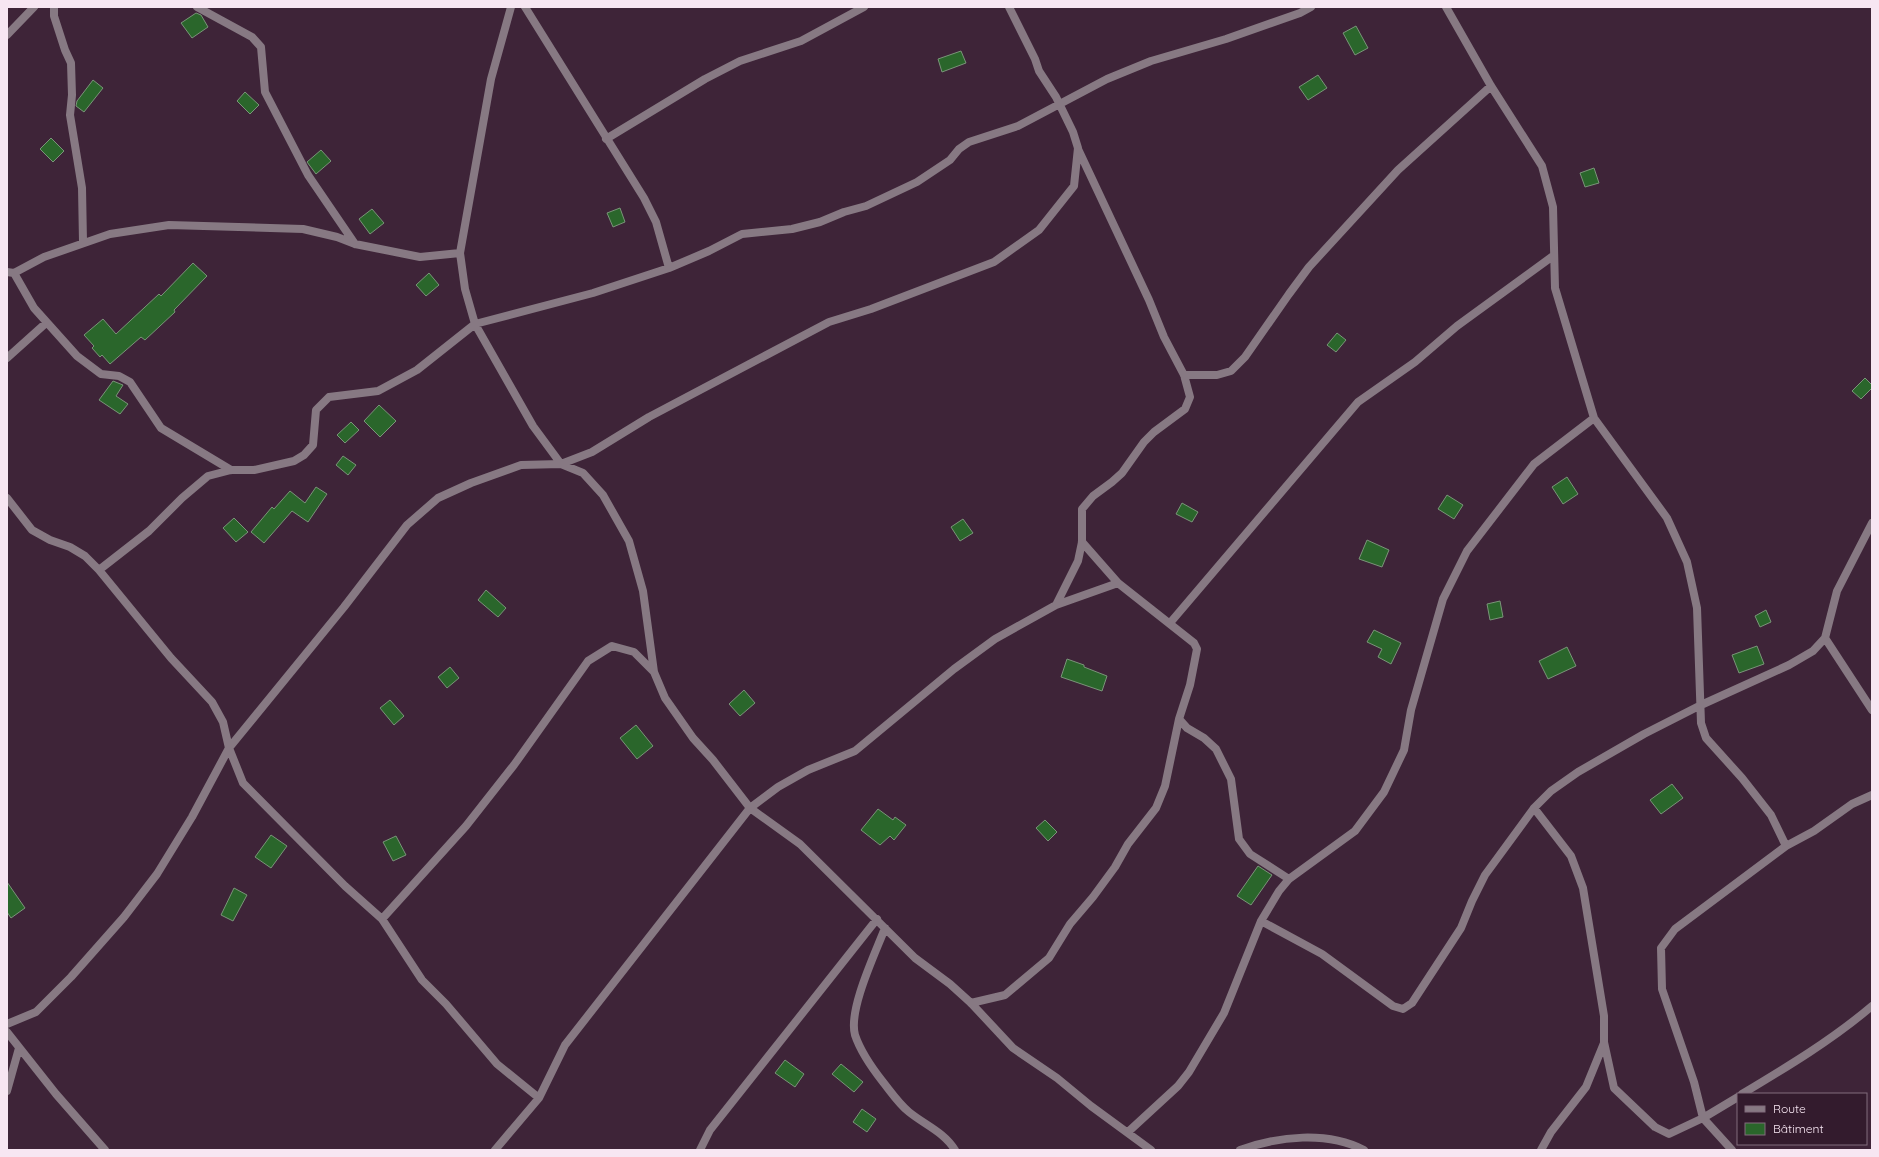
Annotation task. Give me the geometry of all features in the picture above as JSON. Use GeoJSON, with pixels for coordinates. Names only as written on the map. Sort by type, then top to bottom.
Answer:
{"type":"FeatureCollection","features":[{"type":"Feature","properties":{"kind":"street"},"geometry":{"type":"LineString","coordinates":[[7,35],[34,7]]}},
{"type":"Feature","properties":{"kind":"street"},"geometry":{"type":"LineString","coordinates":[[54,7],[54,16],[65,50],[71,63],[72,95],[70,115],[82,188],[83,242]]}},
{"type":"Feature","properties":{"kind":"street"},"geometry":{"type":"LineString","coordinates":[[197,7],[252,36],[261,47],[265,92],[308,175],[355,244]]}},
{"type":"Feature","properties":{"kind":"street"},"geometry":{"type":"LineString","coordinates":[[511,7],[491,79],[460,253],[465,289],[474,324],[533,426],[561,464],[583,473],[603,495],[629,541],[643,591],[654,672],[665,698],[685,727],[750,808],[800,844],[915,958],[971,1003],[1013,1048],[1057,1078],[1091,1106],[1151,1150]]}},
{"type":"Feature","properties":{"kind":"street"},"geometry":{"type":"LineString","coordinates":[[525,7],[644,198],[656,222],[669,268]]}},
{"type":"Feature","properties":{"kind":"street"},"geometry":{"type":"LineString","coordinates":[[606,139],[705,79],[740,61],[801,41],[864,7]]}},
{"type":"Feature","properties":{"kind":"street"},"geometry":{"type":"LineString","coordinates":[[1009,7],[1035,59],[1039,71],[1056,97],[1058,104],[1073,132],[1078,148],[1149,300],[1164,337],[1184,375],[1190,397],[1185,409],[1154,432],[1144,442],[1122,473],[1092,496],[1082,509],[1082,542],[1078,561],[1056,606]]}},
{"type":"Feature","properties":{"kind":"street"},"geometry":{"type":"LineString","coordinates":[[99,570],[149,531],[182,498],[208,476],[231,470],[254,470],[294,461],[304,455],[313,445],[316,410],[329,397],[378,390],[417,370],[474,324],[593,293],[669,268],[709,251],[742,234],[792,229],[820,222],[844,212],[866,206],[917,182],[950,160],[959,149],[969,142],[1018,126],[1107,79],[1151,61],[1226,39],[1259,26],[1294,15],[1311,7]]}},
{"type":"Feature","properties":{"kind":"street"},"geometry":{"type":"LineString","coordinates":[[1446,7],[1491,86],[1542,166],[1553,207],[1553,256],[1555,288],[1594,418],[1667,518],[1687,562],[1697,608],[1699,697],[1701,705],[1701,723],[1706,738],[1742,778],[1771,815],[1786,846]]}},
{"type":"Feature","properties":{"kind":"street"},"geometry":{"type":"LineString","coordinates":[[1184,375],[1217,375],[1231,371],[1245,357],[1288,294],[1309,267],[1398,170],[1491,86]]}},
{"type":"Feature","properties":{"kind":"street"},"geometry":{"type":"LineString","coordinates":[[7,1024],[36,1012],[71,977],[124,917],[157,874],[192,817],[229,748],[344,606],[407,525],[433,502],[438,498],[471,483],[521,465],[561,464],[592,452],[649,417],[829,322],[871,309],[994,262],[1039,230],[1064,201],[1074,186],[1078,148]]}},
{"type":"Feature","properties":{"kind":"street"},"geometry":{"type":"LineString","coordinates":[[231,470],[161,428],[130,382],[119,376],[101,374],[77,356],[46,323],[10,273],[44,257],[83,242],[110,234],[170,225],[303,229],[337,237],[355,244],[420,257],[460,253]]}},
{"type":"Feature","properties":{"kind":"street"},"geometry":{"type":"LineString","coordinates":[[1170,623],[1358,402],[1415,362],[1457,326],[1553,256]]}},
{"type":"Feature","properties":{"kind":"street"},"geometry":{"type":"LineString","coordinates":[[7,358],[46,323]]}},
{"type":"Feature","properties":{"kind":"street"},"geometry":{"type":"LineString","coordinates":[[1128,1132],[1178,1086],[1189,1072],[1224,1013],[1261,921],[1279,891],[1289,879],[1355,831],[1384,792],[1404,750],[1411,710],[1442,599],[1467,551],[1534,464],[1594,418]]}},
{"type":"Feature","properties":{"kind":"street"},"geometry":{"type":"LineString","coordinates":[[7,498],[32,530],[50,540],[70,547],[85,556],[99,570],[171,658],[212,702],[222,722],[229,748],[243,783],[345,886],[382,919],[422,980],[446,1004],[497,1064],[538,1098]]}},
{"type":"Feature","properties":{"kind":"street"},"geometry":{"type":"LineString","coordinates":[[1261,921],[1322,954],[1393,1006],[1403,1009],[1412,1003],[1457,935],[1485,875],[1534,808],[1551,791],[1578,772],[1644,734],[1701,705],[1789,665],[1814,651],[1825,638],[1837,591],[1872,523]]}},
{"type":"Feature","properties":{"kind":"street"},"geometry":{"type":"LineString","coordinates":[[971,1003],[1005,995],[1049,958],[1070,924],[1093,897],[1115,867],[1128,844],[1156,808],[1165,786],[1179,719],[1190,685],[1198,649],[1194,643],[1118,583],[1082,542]]}},
{"type":"Feature","properties":{"kind":"street"},"geometry":{"type":"LineString","coordinates":[[495,1150],[538,1098],[565,1045],[750,808],[778,786],[808,770],[855,751],[966,660],[995,639],[1056,606],[1118,583]]}},
{"type":"Feature","properties":{"kind":"street"},"geometry":{"type":"LineString","coordinates":[[1825,638],[1872,710]]}},
{"type":"Feature","properties":{"kind":"street"},"geometry":{"type":"LineString","coordinates":[[382,919],[466,826],[514,765],[588,661],[612,646],[634,652],[654,672]]}},
{"type":"Feature","properties":{"kind":"street"},"geometry":{"type":"LineString","coordinates":[[1179,719],[1187,728],[1204,738],[1216,750],[1231,779],[1239,839],[1250,854],[1289,879]]}},
{"type":"Feature","properties":{"kind":"street"},"geometry":{"type":"LineString","coordinates":[[1732,1150],[1703,1118],[1694,1082],[1662,989],[1661,948],[1675,929],[1786,846],[1814,831],[1852,804],[1872,795]]}},
{"type":"Feature","properties":{"kind":"street"},"geometry":{"type":"LineString","coordinates":[[1534,808],[1572,856],[1583,888],[1604,1016],[1604,1042],[1614,1088],[1654,1127],[1669,1134],[1703,1118],[1737,1098]]}},
{"type":"Feature","properties":{"kind":"street"},"geometry":{"type":"LineString","coordinates":[[700,1150],[710,1130],[877,919]]}},
{"type":"Feature","properties":{"kind":"street"},"geometry":{"type":"LineString","coordinates":[[885,928],[854,1016],[855,1034],[861,1051],[874,1071],[908,1111],[949,1140],[955,1150]]}},
{"type":"Feature","properties":{"kind":"street"},"geometry":{"type":"LineString","coordinates":[[1744,1093],[1794,1063],[1853,1022],[1872,1006]]}},
{"type":"Feature","properties":{"kind":"street"},"geometry":{"type":"LineString","coordinates":[[7,1032],[56,1094],[105,1150]]}},
{"type":"Feature","properties":{"kind":"street"},"geometry":{"type":"LineString","coordinates":[[1541,1150],[1551,1132],[1586,1087],[1604,1042]]}},
{"type":"Feature","properties":{"kind":"street"},"geometry":{"type":"LineString","coordinates":[[7,1092],[19,1048]]}},
{"type":"Feature","properties":{"kind":"street"},"geometry":{"type":"LineString","coordinates":[[1240,1150],[1285,1138],[1302,1137],[1356,1145],[1364,1150]]}},
{"type":"Feature","properties":{"kind":"building"},"geometry":{"type":"Polygon","coordinates":[[[196,13],[201,15],[208,27],[192,38],[181,23],[196,13]]]}},
{"type":"Feature","properties":{"kind":"building"},"geometry":{"type":"Polygon","coordinates":[[[1356,26],[1368,48],[1355,55],[1343,33],[1356,26]]]}},
{"type":"Feature","properties":{"kind":"building"},"geometry":{"type":"Polygon","coordinates":[[[961,51],[966,63],[942,72],[938,59],[961,51]]]}},
{"type":"Feature","properties":{"kind":"building"},"geometry":{"type":"Polygon","coordinates":[[[1318,75],[1327,88],[1308,100],[1299,87],[1318,75]]]}},
{"type":"Feature","properties":{"kind":"building"},"geometry":{"type":"Polygon","coordinates":[[[93,80],[103,88],[84,112],[76,106],[77,101],[93,80]]]}},
{"type":"Feature","properties":{"kind":"building"},"geometry":{"type":"Polygon","coordinates":[[[245,92],[259,105],[250,114],[237,101],[245,92]]]}},
{"type":"Feature","properties":{"kind":"building"},"geometry":{"type":"Polygon","coordinates":[[[51,138],[64,151],[53,162],[40,149],[51,138]]]}},
{"type":"Feature","properties":{"kind":"building"},"geometry":{"type":"Polygon","coordinates":[[[321,150],[331,161],[316,174],[307,162],[321,150]]]}},
{"type":"Feature","properties":{"kind":"building"},"geometry":{"type":"Polygon","coordinates":[[[1594,168],[1599,183],[1585,187],[1580,173],[1594,168]]]}},
{"type":"Feature","properties":{"kind":"building"},"geometry":{"type":"Polygon","coordinates":[[[620,208],[625,222],[613,227],[607,213],[620,208]]]}},
{"type":"Feature","properties":{"kind":"building"},"geometry":{"type":"Polygon","coordinates":[[[372,209],[384,223],[370,234],[359,219],[372,209]]]}},
{"type":"Feature","properties":{"kind":"building"},"geometry":{"type":"Polygon","coordinates":[[[193,263],[207,276],[174,310],[175,312],[145,340],[141,337],[110,364],[102,355],[100,357],[92,348],[94,346],[84,335],[103,319],[116,334],[159,294],[161,296],[193,263]]]}},
{"type":"Feature","properties":{"kind":"building"},"geometry":{"type":"Polygon","coordinates":[[[429,273],[439,285],[426,296],[416,285],[429,273]]]}},
{"type":"Feature","properties":{"kind":"building"},"geometry":{"type":"Polygon","coordinates":[[[1337,333],[1346,340],[1336,352],[1327,345],[1337,333]]]}},
{"type":"Feature","properties":{"kind":"building"},"geometry":{"type":"Polygon","coordinates":[[[1865,378],[1872,385],[1872,388],[1861,399],[1852,391],[1865,378]]]}},
{"type":"Feature","properties":{"kind":"building"},"geometry":{"type":"Polygon","coordinates":[[[113,381],[123,385],[116,396],[128,404],[120,414],[99,400],[113,381]]]}},
{"type":"Feature","properties":{"kind":"building"},"geometry":{"type":"Polygon","coordinates":[[[379,405],[396,421],[380,437],[364,421],[379,405]]]}},
{"type":"Feature","properties":{"kind":"building"},"geometry":{"type":"Polygon","coordinates":[[[351,422],[359,430],[345,443],[337,435],[351,422]]]}},
{"type":"Feature","properties":{"kind":"building"},"geometry":{"type":"Polygon","coordinates":[[[343,456],[356,465],[348,475],[336,465],[343,456]]]}},
{"type":"Feature","properties":{"kind":"building"},"geometry":{"type":"Polygon","coordinates":[[[1567,477],[1578,494],[1563,504],[1552,487],[1567,477]]]}},
{"type":"Feature","properties":{"kind":"building"},"geometry":{"type":"Polygon","coordinates":[[[316,487],[327,494],[308,522],[292,511],[264,543],[251,532],[272,507],[274,509],[290,491],[305,503],[316,487]]]}},
{"type":"Feature","properties":{"kind":"building"},"geometry":{"type":"Polygon","coordinates":[[[1447,495],[1463,505],[1454,519],[1438,509],[1447,495]]]}},
{"type":"Feature","properties":{"kind":"building"},"geometry":{"type":"Polygon","coordinates":[[[1182,503],[1198,512],[1192,522],[1176,514],[1182,503]]]}},
{"type":"Feature","properties":{"kind":"building"},"geometry":{"type":"Polygon","coordinates":[[[234,518],[248,532],[236,542],[223,528],[234,518]]]}},
{"type":"Feature","properties":{"kind":"building"},"geometry":{"type":"Polygon","coordinates":[[[963,519],[973,533],[960,541],[951,527],[963,519]]]}},
{"type":"Feature","properties":{"kind":"building"},"geometry":{"type":"Polygon","coordinates":[[[1367,540],[1389,550],[1382,567],[1359,559],[1367,540]]]}},
{"type":"Feature","properties":{"kind":"building"},"geometry":{"type":"Polygon","coordinates":[[[486,590],[506,608],[498,617],[478,600],[486,590]]]}},
{"type":"Feature","properties":{"kind":"building"},"geometry":{"type":"Polygon","coordinates":[[[1500,601],[1503,617],[1490,620],[1487,604],[1500,601]]]}},
{"type":"Feature","properties":{"kind":"building"},"geometry":{"type":"Polygon","coordinates":[[[1766,610],[1771,622],[1760,627],[1755,616],[1766,610]]]}},
{"type":"Feature","properties":{"kind":"building"},"geometry":{"type":"Polygon","coordinates":[[[1374,630],[1401,643],[1391,664],[1378,657],[1382,649],[1367,642],[1374,630]]]}},
{"type":"Feature","properties":{"kind":"building"},"geometry":{"type":"Polygon","coordinates":[[[1757,646],[1764,664],[1739,673],[1732,655],[1757,646]]]}},
{"type":"Feature","properties":{"kind":"building"},"geometry":{"type":"Polygon","coordinates":[[[1567,647],[1576,666],[1548,679],[1539,661],[1567,647]]]}},
{"type":"Feature","properties":{"kind":"building"},"geometry":{"type":"Polygon","coordinates":[[[1067,659],[1107,676],[1102,691],[1061,677],[1067,659]]]}},
{"type":"Feature","properties":{"kind":"building"},"geometry":{"type":"Polygon","coordinates":[[[450,667],[459,678],[447,688],[438,677],[450,667]]]}},
{"type":"Feature","properties":{"kind":"building"},"geometry":{"type":"Polygon","coordinates":[[[744,690],[755,703],[740,716],[729,704],[744,690]]]}},
{"type":"Feature","properties":{"kind":"building"},"geometry":{"type":"Polygon","coordinates":[[[390,700],[404,716],[394,725],[380,708],[390,700]]]}},
{"type":"Feature","properties":{"kind":"building"},"geometry":{"type":"Polygon","coordinates":[[[636,725],[653,746],[637,759],[620,738],[636,725]]]}},
{"type":"Feature","properties":{"kind":"building"},"geometry":{"type":"Polygon","coordinates":[[[1672,784],[1683,798],[1661,814],[1650,800],[1672,784]]]}},
{"type":"Feature","properties":{"kind":"building"},"geometry":{"type":"Polygon","coordinates":[[[878,809],[893,820],[895,817],[906,825],[894,840],[890,836],[880,845],[861,830],[878,809]]]}},
{"type":"Feature","properties":{"kind":"building"},"geometry":{"type":"Polygon","coordinates":[[[1045,820],[1057,832],[1048,841],[1036,828],[1045,820]]]}},
{"type":"Feature","properties":{"kind":"building"},"geometry":{"type":"Polygon","coordinates":[[[271,835],[287,846],[271,868],[255,857],[271,835]]]}},
{"type":"Feature","properties":{"kind":"building"},"geometry":{"type":"Polygon","coordinates":[[[396,836],[406,855],[393,861],[383,842],[396,836]]]}},
{"type":"Feature","properties":{"kind":"building"},"geometry":{"type":"Polygon","coordinates":[[[1258,866],[1272,875],[1251,905],[1237,896],[1258,866]]]}},
{"type":"Feature","properties":{"kind":"building"},"geometry":{"type":"Polygon","coordinates":[[[7,882],[25,908],[11,918],[7,912],[7,882]]]}},
{"type":"Feature","properties":{"kind":"building"},"geometry":{"type":"Polygon","coordinates":[[[234,888],[247,895],[233,921],[221,915],[234,888]]]}},
{"type":"Feature","properties":{"kind":"building"},"geometry":{"type":"Polygon","coordinates":[[[785,1060],[804,1074],[795,1087],[775,1073],[785,1060]]]}},
{"type":"Feature","properties":{"kind":"building"},"geometry":{"type":"Polygon","coordinates":[[[841,1064],[863,1082],[854,1092],[832,1074],[841,1064]]]}},
{"type":"Feature","properties":{"kind":"building"},"geometry":{"type":"Polygon","coordinates":[[[862,1109],[876,1119],[867,1132],[853,1122],[862,1109]]]}}]}
